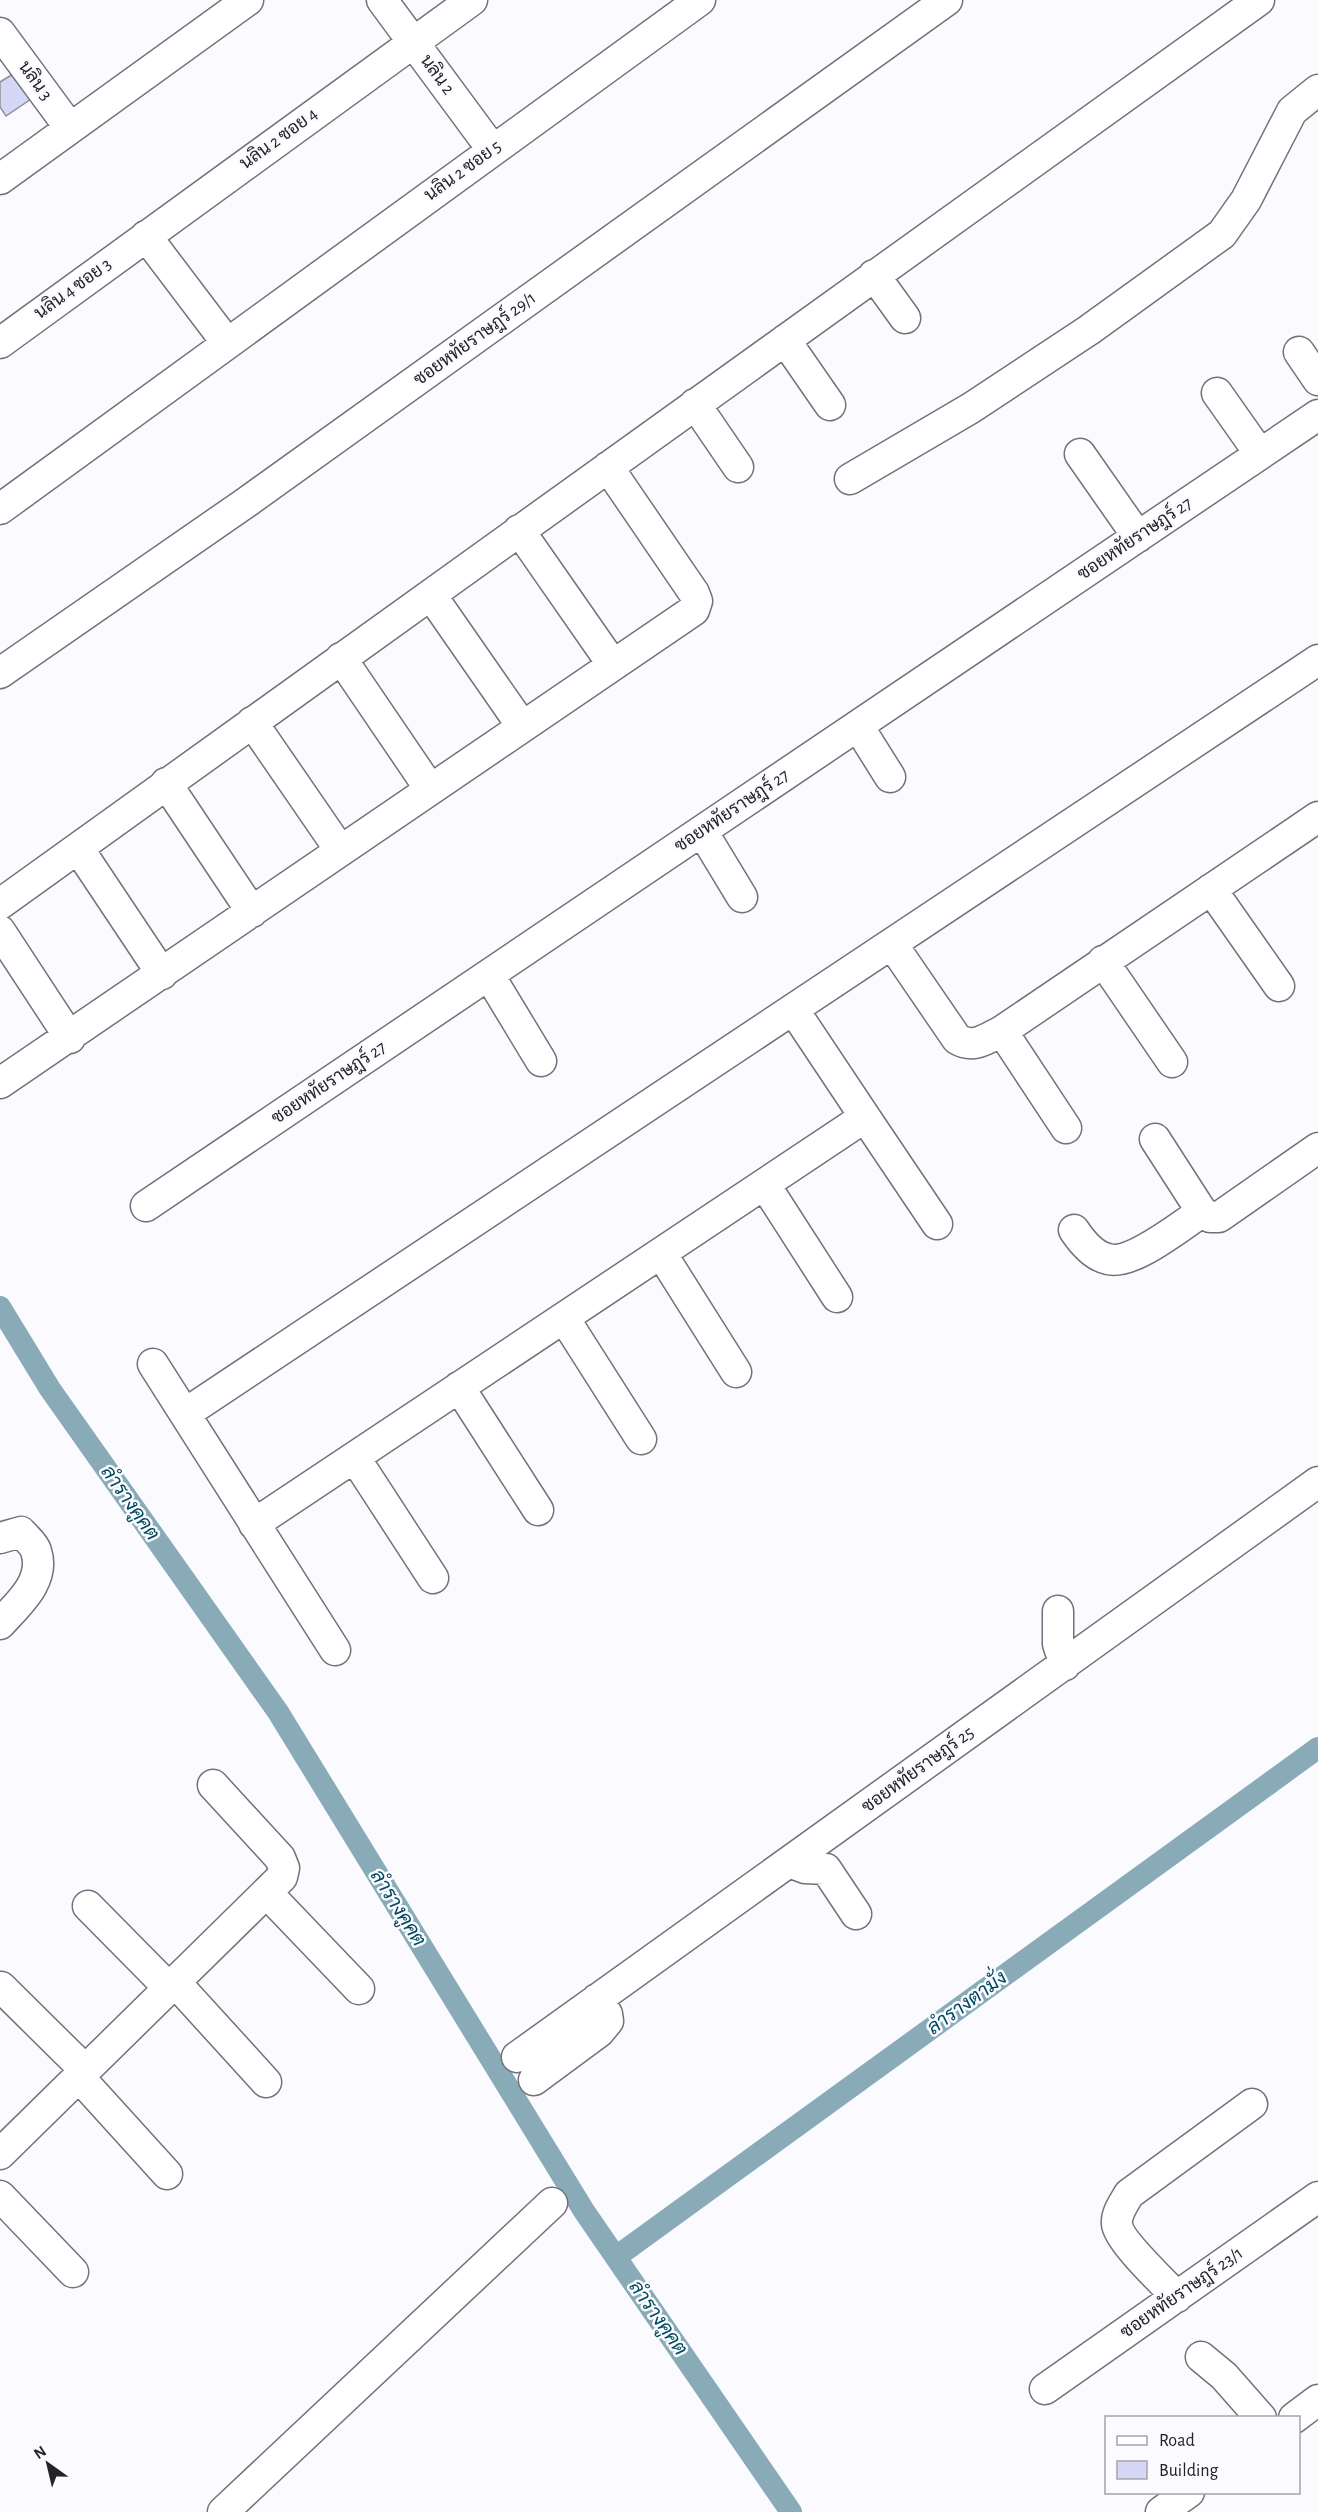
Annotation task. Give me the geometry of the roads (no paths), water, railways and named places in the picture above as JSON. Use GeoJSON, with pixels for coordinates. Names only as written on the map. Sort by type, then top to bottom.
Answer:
{"type":"FeatureCollection","features":[{"type":"Feature","properties":{"kind":"street"},"geometry":{"type":"LineString","coordinates":[[0,179],[248,0]]}},
{"type":"Feature","properties":{"kind":"street","name":"นลิน 2"},"geometry":{"type":"LineString","coordinates":[[382,0],[492,150]]}},
{"type":"Feature","properties":{"kind":"street","name":"นลิน 2 ซอย 4"},"geometry":{"type":"LineString","coordinates":[[146,236],[472,0]]}},
{"type":"Feature","properties":{"kind":"street","name":"นลิน 2 ซอย 5"},"geometry":{"type":"LineString","coordinates":[[0,509],[700,0]]}},
{"type":"Feature","properties":{"kind":"street","name":"ซอยหทัยราษฎร์ 29/1"},"geometry":{"type":"LineString","coordinates":[[0,673],[244,504],[947,0]]}},
{"type":"Feature","properties":{"kind":"street"},"geometry":{"type":"LineString","coordinates":[[0,904],[1259,0]]}},
{"type":"Feature","properties":{"kind":"street","name":"นลิน 3"},"geometry":{"type":"LineString","coordinates":[[0,33],[70,128]]}},
{"type":"Feature","properties":{"kind":"street"},"geometry":{"type":"LineString","coordinates":[[850,479],[971,408],[1089,330],[1222,234],[1246,200],[1292,111],[1318,90]]}},
{"type":"Feature","properties":{"kind":"street"},"geometry":{"type":"LineString","coordinates":[[146,236],[227,343]]}},
{"type":"Feature","properties":{"kind":"street","name":"นลิน 4 ซอย 3"},"geometry":{"type":"LineString","coordinates":[[0,343],[146,236]]}},
{"type":"Feature","properties":{"kind":"street"},"geometry":{"type":"LineString","coordinates":[[874,275],[905,318]]}},
{"type":"Feature","properties":{"kind":"street"},"geometry":{"type":"LineString","coordinates":[[785,340],[830,405]]}},
{"type":"Feature","properties":{"kind":"street"},"geometry":{"type":"LineString","coordinates":[[1299,352],[1318,380]]}},
{"type":"Feature","properties":{"kind":"street"},"geometry":{"type":"LineString","coordinates":[[1217,393],[1260,454]]}},
{"type":"Feature","properties":{"kind":"street"},"geometry":{"type":"LineString","coordinates":[[695,404],[738,467]]}},
{"type":"Feature","properties":{"kind":"street","name":"ซอยหทัยราษฎร์ 27"},"geometry":{"type":"LineString","coordinates":[[146,1206],[1318,415]]}},
{"type":"Feature","properties":{"kind":"street"},"geometry":{"type":"LineString","coordinates":[[1080,454],[1138,537]]}},
{"type":"Feature","properties":{"kind":"street"},"geometry":{"type":"LineString","coordinates":[[0,1083],[694,610],[697,601],[608,467]]}},
{"type":"Feature","properties":{"kind":"street"},"geometry":{"type":"LineString","coordinates":[[519,530],[614,666]]}},
{"type":"Feature","properties":{"kind":"street"},"geometry":{"type":"LineString","coordinates":[[431,595],[522,726]]}},
{"type":"Feature","properties":{"kind":"street"},"geometry":{"type":"LineString","coordinates":[[341,658],[430,789]]}},
{"type":"Feature","properties":{"kind":"street"},"geometry":{"type":"LineString","coordinates":[[186,1413],[1318,660]]}},
{"type":"Feature","properties":{"kind":"street"},"geometry":{"type":"LineString","coordinates":[[252,722],[340,850]]}},
{"type":"Feature","properties":{"kind":"street"},"geometry":{"type":"LineString","coordinates":[[858,726],[890,777]]}},
{"type":"Feature","properties":{"kind":"street"},"geometry":{"type":"LineString","coordinates":[[166,783],[252,912]]}},
{"type":"Feature","properties":{"kind":"street"},"geometry":{"type":"LineString","coordinates":[[892,944],[957,1039],[971,1045],[1002,1031],[1317,819]]}},
{"type":"Feature","properties":{"kind":"street"},"geometry":{"type":"LineString","coordinates":[[702,831],[742,897]]}},
{"type":"Feature","properties":{"kind":"street"},"geometry":{"type":"LineString","coordinates":[[78,848],[162,974]]}},
{"type":"Feature","properties":{"kind":"street"},"geometry":{"type":"LineString","coordinates":[[1211,889],[1279,986]]}},
{"type":"Feature","properties":{"kind":"street"},"geometry":{"type":"LineString","coordinates":[[0,931],[69,1038]]}},
{"type":"Feature","properties":{"kind":"street"},"geometry":{"type":"LineString","coordinates":[[1103,961],[1172,1062]]}},
{"type":"Feature","properties":{"kind":"street"},"geometry":{"type":"LineString","coordinates":[[489,975],[541,1061]]}},
{"type":"Feature","properties":{"kind":"street"},"geometry":{"type":"LineString","coordinates":[[793,1009],[937,1224]]}},
{"type":"Feature","properties":{"kind":"street"},"geometry":{"type":"LineString","coordinates":[[1002,1031],[1066,1128]]}},
{"type":"Feature","properties":{"kind":"street"},"geometry":{"type":"LineString","coordinates":[[254,1524],[865,1118]]}},
{"type":"Feature","properties":{"kind":"street"},"geometry":{"type":"LineString","coordinates":[[1155,1139],[1202,1212],[1210,1217],[1219,1217],[1318,1148]]}},
{"type":"Feature","properties":{"kind":"street"},"geometry":{"type":"LineString","coordinates":[[765,1185],[837,1297]]}},
{"type":"Feature","properties":{"kind":"street"},"geometry":{"type":"LineString","coordinates":[[1074,1230],[1085,1246],[1109,1260],[1131,1258],[1202,1212]]}},
{"type":"Feature","properties":{"kind":"street"},"geometry":{"type":"LineString","coordinates":[[661,1253],[736,1372]]}},
{"type":"Feature","properties":{"kind":"street"},"geometry":{"type":"LineString","coordinates":[[564,1318],[641,1439]]}},
{"type":"Feature","properties":{"kind":"street"},"geometry":{"type":"LineString","coordinates":[[153,1364],[335,1650]]}},
{"type":"Feature","properties":{"kind":"street"},"geometry":{"type":"LineString","coordinates":[[459,1388],[538,1510]]}},
{"type":"Feature","properties":{"kind":"street"},"geometry":{"type":"LineString","coordinates":[[355,1458],[433,1578]]}},
{"type":"Feature","properties":{"kind":"street","name":"ซอยหทัยราษฎร์ 25"},"geometry":{"type":"LineString","coordinates":[[526,2069],[597,1999],[1318,1482]]}},
{"type":"Feature","properties":{"kind":"street"},"geometry":{"type":"LineString","coordinates":[[0,1538],[21,1532],[36,1550],[38,1573],[26,1595],[0,1624]]}},
{"type":"Feature","properties":{"kind":"street"},"geometry":{"type":"LineString","coordinates":[[1058,1611],[1058,1644],[1065,1665]]}},
{"type":"Feature","properties":{"kind":"street"},"geometry":{"type":"LineString","coordinates":[[0,2154],[282,1877],[284,1868],[280,1858],[213,1785]]}},
{"type":"Feature","properties":{"kind":"street"},"geometry":{"type":"LineString","coordinates":[[826,1869],[837,1850],[839,1827]]}},
{"type":"Feature","properties":{"kind":"street"},"geometry":{"type":"LineString","coordinates":[[789,1862],[805,1868],[826,1869]]}},
{"type":"Feature","properties":{"kind":"street"},"geometry":{"type":"LineString","coordinates":[[826,1869],[856,1914]]}},
{"type":"Feature","properties":{"kind":"street"},"geometry":{"type":"LineString","coordinates":[[267,1893],[359,1989]]}},
{"type":"Feature","properties":{"kind":"street"},"geometry":{"type":"LineString","coordinates":[[88,1906],[172,1985],[266,2082]]}},
{"type":"Feature","properties":{"kind":"street"},"geometry":{"type":"LineString","coordinates":[[1,1987],[83,2074],[167,2174]]}},
{"type":"Feature","properties":{"kind":"street"},"geometry":{"type":"LineString","coordinates":[[1177,2297],[1122,2238],[1116,2225],[1119,2210],[1130,2194],[1252,2104]]}},
{"type":"Feature","properties":{"kind":"street"},"geometry":{"type":"LineString","coordinates":[[0,2196],[73,2272]]}},
{"type":"Feature","properties":{"kind":"street","name":"ซอยหทัยราษฎร์ 23/1"},"geometry":{"type":"LineString","coordinates":[[1045,2389],[1318,2197]]}},
{"type":"Feature","properties":{"kind":"street"},"geometry":{"type":"LineString","coordinates":[[223,2512],[552,2203]]}},
{"type":"Feature","properties":{"kind":"street"},"geometry":{"type":"LineString","coordinates":[[1201,2357],[1224,2376],[1259,2416]]}},
{"type":"Feature","properties":{"kind":"street"},"geometry":{"type":"LineString","coordinates":[[1297,2416],[1318,2400]]}},
{"type":"Feature","properties":{"kind":"street"},"geometry":{"type":"LineString","coordinates":[[1161,2512],[1187,2494]]}},
{"type":"Feature","properties":{"kind":"waterway","name":"ลำรางคูคต"},"geometry":{"type":"LineString","coordinates":[[0,1307],[50,1389],[278,1712],[584,2211],[791,2512]]}},
{"type":"Feature","properties":{"kind":"waterway","name":"ลำรางตามั่ง"},"geometry":{"type":"LineString","coordinates":[[616,2257],[1318,1748]]}}]}
